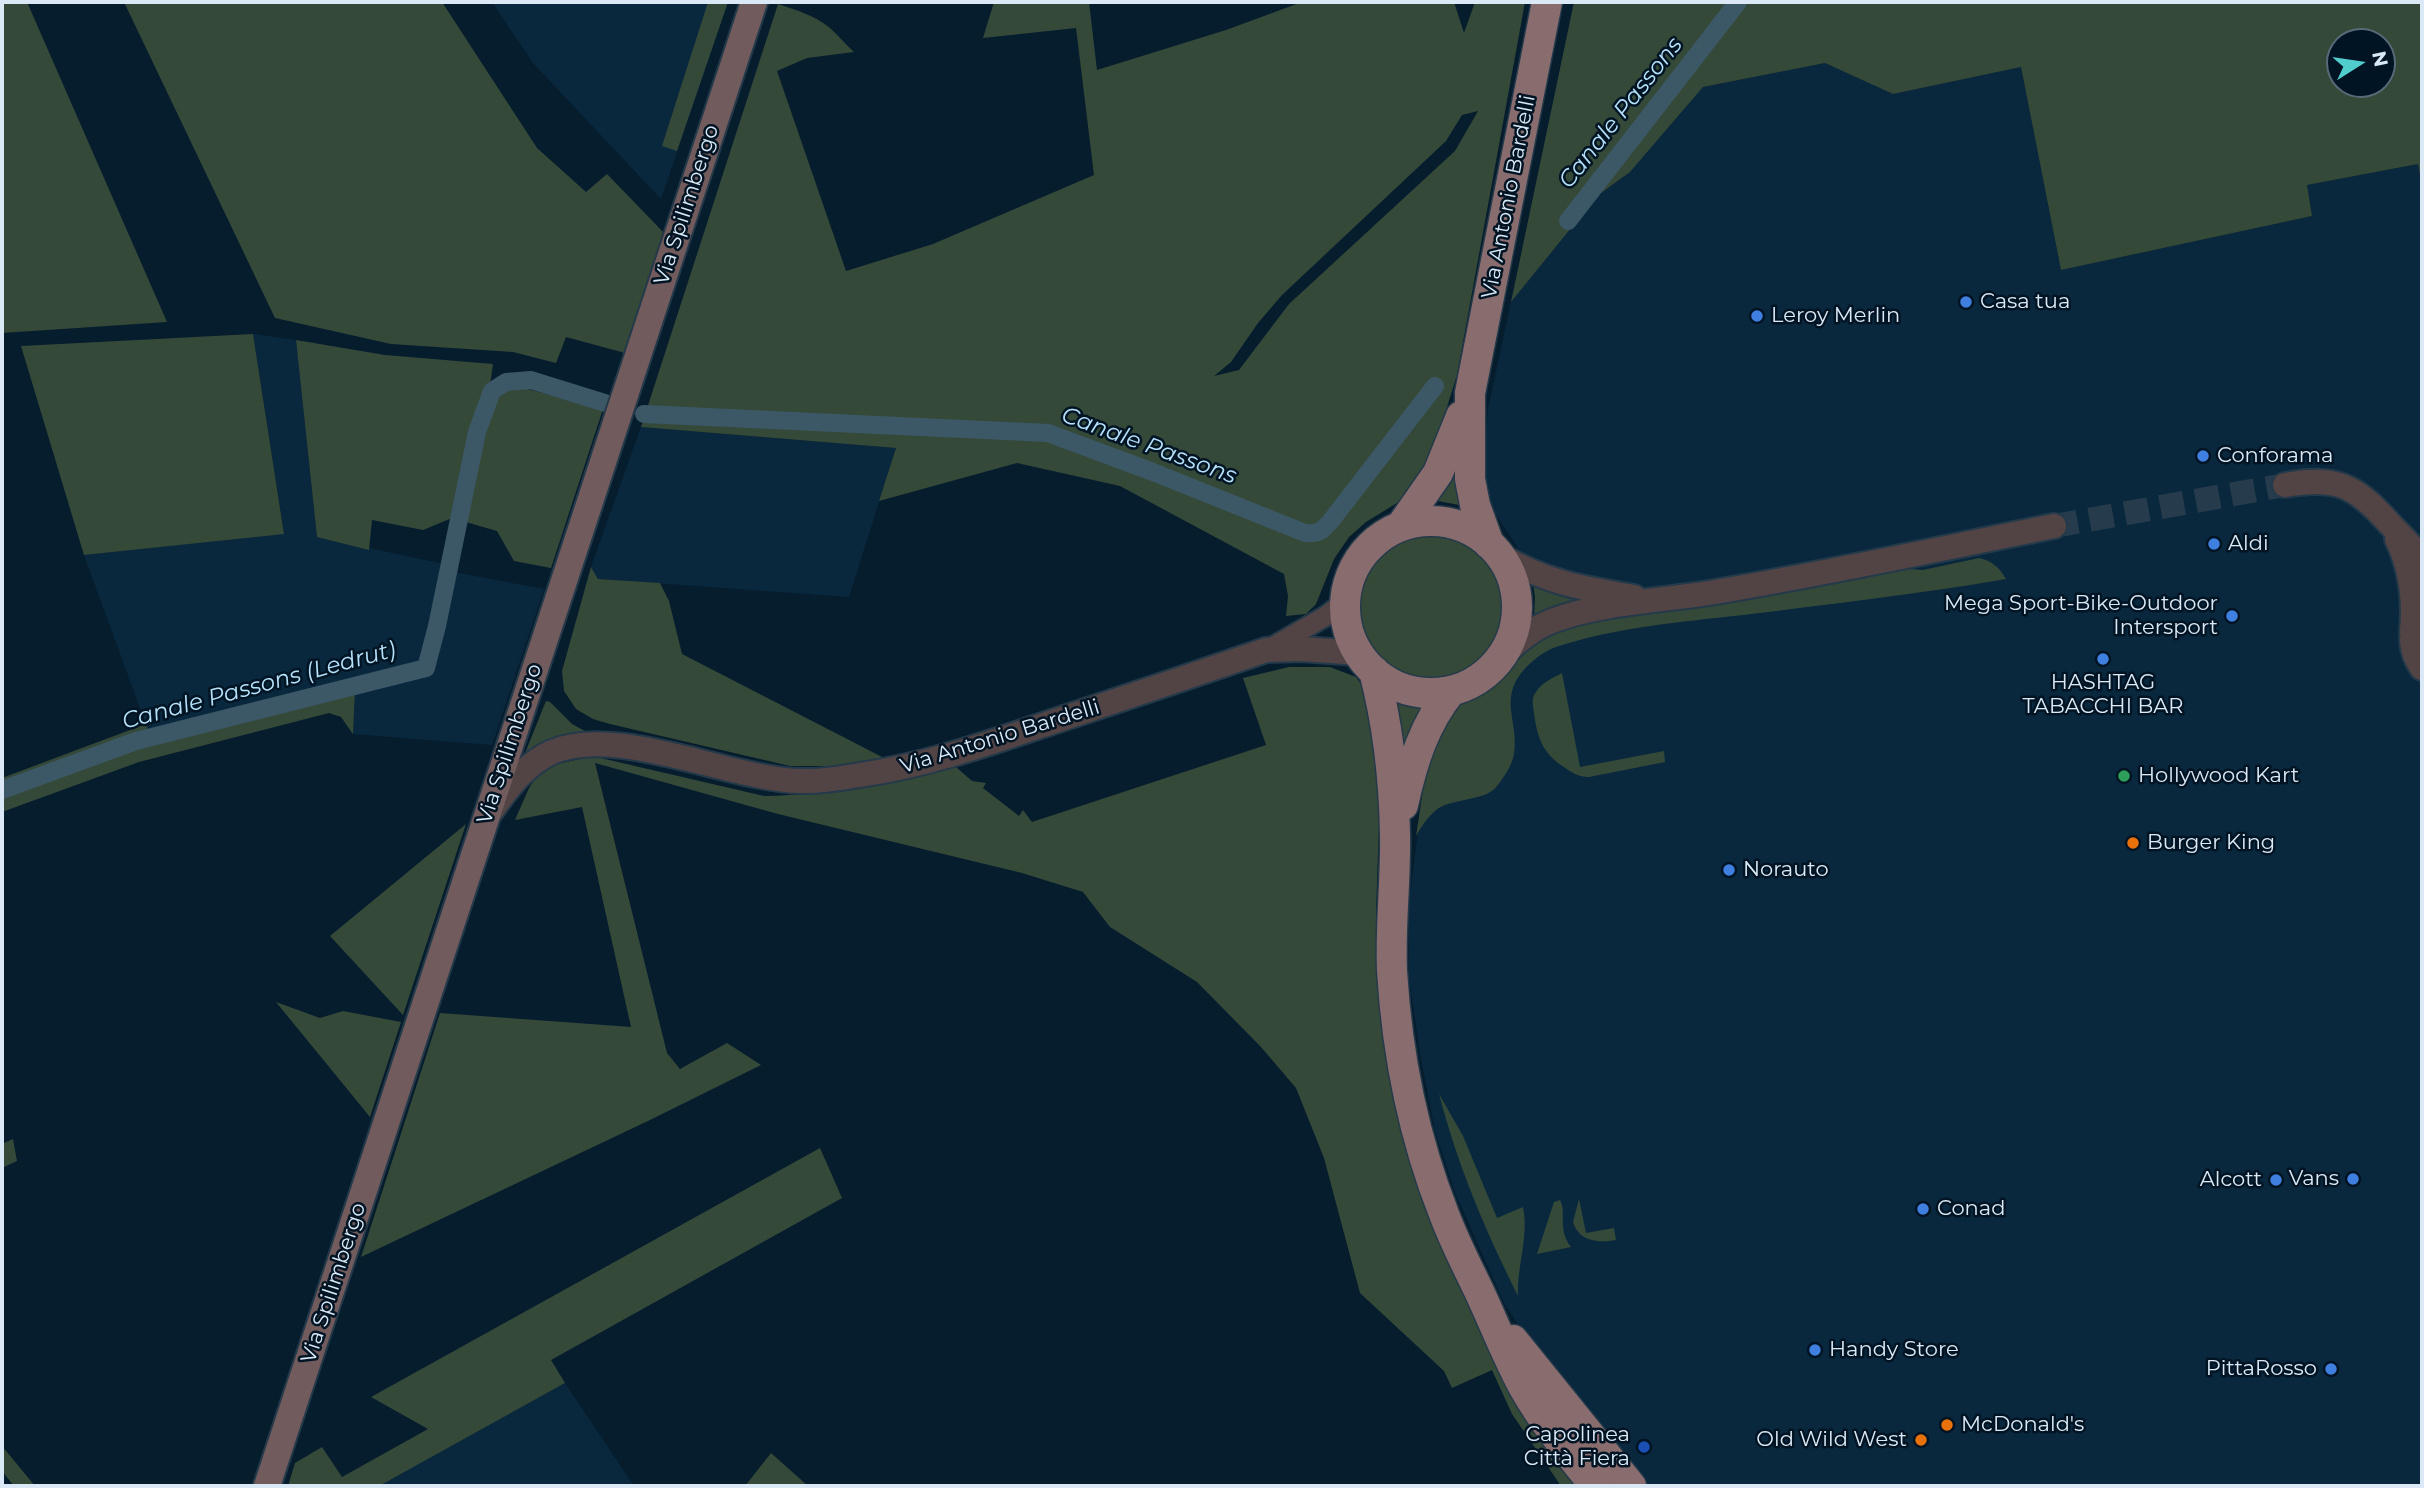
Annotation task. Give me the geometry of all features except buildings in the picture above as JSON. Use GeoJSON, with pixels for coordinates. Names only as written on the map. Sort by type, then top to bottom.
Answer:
{"type":"FeatureCollection","features":[{"type":"Feature","properties":{"kind":"main road","name":"Via Spilimbergo"},"geometry":{"type":"LineString","coordinates":[[267,1486],[754,2]]}},
{"type":"Feature","properties":{"kind":"main road","name":"Via Antonio Bardelli"},"geometry":{"type":"LineString","coordinates":[[1366,662],[1402,688],[1418,692],[1451,691],[1486,673],[1500,658],[1512,633],[1517,606],[1515,588],[1509,570],[1494,549],[1475,505],[1469,479],[1470,393],[1547,2]]}},
{"type":"Feature","properties":{"kind":"main road","name":"Via Antonio Bardelli"},"geometry":{"type":"LineString","coordinates":[[1401,526],[1438,472],[1470,393]]}},
{"type":"Feature","properties":{"kind":"main road","name":"Via Antonio Bardelli"},"geometry":{"type":"LineString","coordinates":[[1494,549],[1470,530],[1447,522],[1424,521],[1401,526],[1379,538],[1362,556],[1353,570],[1345,601],[1348,628],[1381,699],[1391,760],[1395,836],[1391,922],[1392,972],[1403,1063],[1427,1167],[1444,1215],[1524,1387],[1561,1443],[1595,1486]]}},
{"type":"Feature","properties":{"kind":"main road","name":"Via Antonio Bardelli"},"geometry":{"type":"LineString","coordinates":[[1395,836],[1407,785],[1422,739],[1436,709],[1451,691]]}},
{"type":"Feature","properties":{"kind":"main road","name":"Via Antonio Bardelli"},"geometry":{"type":"LineString","coordinates":[[1488,1311],[1630,1486]]}},
{"type":"Feature","properties":{"kind":"street"},"geometry":{"type":"LineString","coordinates":[[2285,485],[2319,481],[2343,485],[2366,499],[2422,559]]}},
{"type":"Feature","properties":{"kind":"street"},"geometry":{"type":"LineString","coordinates":[[2391,525],[2403,552],[2410,580],[2417,623],[2412,649],[2422,668]]}},
{"type":"Feature","properties":{"kind":"street"},"geometry":{"type":"LineString","coordinates":[[1500,658],[1518,640],[1548,622],[1561,618],[1649,600],[1720,591],[2054,526]]}},
{"type":"Feature","properties":{"kind":"street"},"geometry":{"type":"LineString","coordinates":[[1494,549],[1524,570],[1549,580],[1649,600]]}},
{"type":"Feature","properties":{"kind":"street","name":"Via Antonio Bardelli"},"geometry":{"type":"LineString","coordinates":[[484,822],[510,784],[549,753],[592,745],[646,749],[778,780],[805,782],[896,770],[967,751],[1266,650],[1326,616],[1345,601]]}},
{"type":"Feature","properties":{"kind":"street","name":"Via Antonio Bardelli"},"geometry":{"type":"LineString","coordinates":[[1266,650],[1302,649],[1366,662]]}},
{"type":"Feature","properties":{"kind":"shaded area"},"geometry":{"type":"Polygon","coordinates":[[[492,2],[728,2],[661,199],[533,63],[492,2]]]}},
{"type":"Feature","properties":{"kind":"shaded area"},"geometry":{"type":"Polygon","coordinates":[[[1825,63],[1893,94],[2021,67],[2061,270],[2312,216],[2307,185],[2418,164],[2422,187],[2422,1486],[1648,1486],[1526,1337],[1504,1303],[1456,1195],[1435,1131],[1420,1054],[1409,976],[1409,904],[1423,790],[1470,698],[1499,683],[1513,668],[1522,654],[1534,619],[1533,582],[1520,551],[1495,513],[1484,465],[1488,409],[1511,302],[1597,196],[1630,172],[1703,87],[1825,63]]]}},
{"type":"Feature","properties":{"kind":"shaded area"},"geometry":{"type":"Polygon","coordinates":[[[253,334],[296,340],[317,537],[444,564],[454,572],[544,589],[492,745],[353,734],[353,680],[148,730],[84,555],[284,533],[253,334]]]}},
{"type":"Feature","properties":{"kind":"shaded area"},"geometry":{"type":"Polygon","coordinates":[[[641,427],[896,448],[849,597],[598,579],[591,567],[641,427]]]}},
{"type":"Feature","properties":{"kind":"shaded area"},"geometry":{"type":"Polygon","coordinates":[[[565,1383],[634,1486],[378,1485],[565,1383]]]}},
{"type":"Feature","properties":{"kind":"green space"},"geometry":{"type":"Polygon","coordinates":[[[2,2],[27,2],[167,322],[2,333],[2,2]]]}},
{"type":"Feature","properties":{"kind":"green space"},"geometry":{"type":"Polygon","coordinates":[[[124,2],[442,2],[537,148],[586,192],[607,174],[665,234],[625,353],[566,337],[556,363],[513,352],[391,344],[275,318],[124,2]]]}},
{"type":"Feature","properties":{"kind":"green space"},"geometry":{"type":"Polygon","coordinates":[[[708,2],[728,2],[677,151],[662,146],[708,2]]]}},
{"type":"Feature","properties":{"kind":"green space"},"geometry":{"type":"Polygon","coordinates":[[[994,2],[1089,2],[1097,70],[1226,30],[1302,2],[1454,2],[1464,33],[1475,2],[1525,2],[1457,375],[1427,471],[1410,495],[1366,522],[1349,537],[1334,559],[1316,604],[1306,614],[1286,616],[1288,596],[1284,574],[1120,486],[1017,463],[879,501],[896,448],[641,427],[778,4],[824,23],[854,52],[807,58],[777,71],[846,271],[933,244],[1094,175],[1076,28],[983,38],[994,2]],[[1478,111],[1462,115],[1446,141],[1282,295],[1258,323],[1231,362],[1214,376],[1239,370],[1289,304],[1455,151],[1478,111]]]}},
{"type":"Feature","properties":{"kind":"green space"},"geometry":{"type":"Polygon","coordinates":[[[1574,2],[2422,2],[2422,187],[2418,164],[2307,185],[2312,216],[2061,270],[2021,67],[1893,94],[1825,63],[1703,87],[1630,172],[1597,196],[1511,302],[1574,2]]]}},
{"type":"Feature","properties":{"kind":"green space"},"geometry":{"type":"Polygon","coordinates":[[[253,334],[284,534],[84,555],[21,346],[253,334]]]}},
{"type":"Feature","properties":{"kind":"green space"},"geometry":{"type":"Polygon","coordinates":[[[296,340],[385,355],[493,364],[490,385],[503,391],[517,386],[603,409],[551,568],[514,561],[497,531],[452,518],[423,530],[372,520],[369,550],[317,537],[296,340]]]}},
{"type":"Feature","properties":{"kind":"green space"},"geometry":{"type":"Polygon","coordinates":[[[1459,448],[1468,511],[1459,505],[1438,501],[1459,448]]]}},
{"type":"Feature","properties":{"kind":"green space"},"geometry":{"type":"Polygon","coordinates":[[[1433,531],[1461,537],[1485,553],[1501,577],[1507,605],[1501,633],[1485,657],[1461,673],[1433,679],[1405,673],[1381,657],[1365,633],[1359,605],[1365,577],[1381,553],[1405,537],[1433,531]]]}},
{"type":"Feature","properties":{"kind":"green space"},"geometry":{"type":"Polygon","coordinates":[[[1979,558],[1995,565],[2006,579],[1649,626],[1579,640],[1551,649],[1529,664],[1515,682],[1511,702],[1514,753],[1500,782],[1485,795],[1450,803],[1435,811],[1416,836],[1433,745],[1455,707],[1499,683],[1545,631],[1620,616],[1720,604],[1894,568],[1923,570],[1979,558]]]}},
{"type":"Feature","properties":{"kind":"green space"},"geometry":{"type":"Polygon","coordinates":[[[591,567],[598,579],[660,583],[669,601],[682,654],[884,758],[842,766],[790,766],[610,724],[593,719],[576,709],[564,691],[562,671],[591,567]]]}},
{"type":"Feature","properties":{"kind":"green space"},"geometry":{"type":"Polygon","coordinates":[[[1533,582],[1603,601],[1534,619],[1533,582]]]}},
{"type":"Feature","properties":{"kind":"green space"},"geometry":{"type":"Polygon","coordinates":[[[1289,667],[1330,667],[1356,677],[1367,693],[1381,765],[1376,912],[1382,1008],[1394,1094],[1582,1486],[1561,1486],[1512,1414],[1492,1370],[1452,1388],[1444,1371],[1360,1293],[1324,1158],[1296,1088],[1261,1047],[1197,982],[1110,927],[1083,892],[1022,873],[778,814],[595,763],[667,1053],[680,1069],[727,1043],[761,1065],[361,1257],[440,1013],[631,1027],[582,807],[515,820],[537,776],[554,765],[592,756],[764,796],[837,790],[956,767],[972,781],[986,783],[983,788],[1019,816],[1023,810],[1032,822],[1266,745],[1243,678],[1289,667]]]}},
{"type":"Feature","properties":{"kind":"green space"},"geometry":{"type":"Polygon","coordinates":[[[1562,673],[1580,767],[1664,751],[1665,762],[1589,777],[1576,774],[1557,762],[1546,751],[1539,737],[1533,699],[1541,686],[1562,673]]]}},
{"type":"Feature","properties":{"kind":"green space"},"geometry":{"type":"Polygon","coordinates":[[[353,680],[353,734],[341,717],[329,713],[139,762],[2,812],[2,778],[146,724],[148,730],[353,680]]]}},
{"type":"Feature","properties":{"kind":"green space"},"geometry":{"type":"Polygon","coordinates":[[[1390,694],[1423,702],[1400,772],[1390,694]]]}},
{"type":"Feature","properties":{"kind":"green space"},"geometry":{"type":"Polygon","coordinates":[[[546,701],[572,724],[598,738],[521,763],[546,701]]]}},
{"type":"Feature","properties":{"kind":"green space"},"geometry":{"type":"Polygon","coordinates":[[[466,824],[403,1015],[330,936],[466,824]]]}},
{"type":"Feature","properties":{"kind":"green space"},"geometry":{"type":"Polygon","coordinates":[[[276,1002],[320,1018],[343,1011],[401,1022],[370,1117],[276,1002]]]}},
{"type":"Feature","properties":{"kind":"green space"},"geometry":{"type":"Polygon","coordinates":[[[1439,1094],[1463,1136],[1497,1218],[1523,1207],[1525,1229],[1518,1296],[1473,1197],[1439,1094]]]}},
{"type":"Feature","properties":{"kind":"green space"},"geometry":{"type":"Polygon","coordinates":[[[13,1139],[17,1161],[2,1168],[2,1144],[13,1139]]]}},
{"type":"Feature","properties":{"kind":"green space"},"geometry":{"type":"Polygon","coordinates":[[[820,1148],[842,1198],[551,1360],[565,1383],[379,1486],[288,1486],[295,1463],[322,1447],[342,1477],[428,1429],[371,1397],[820,1148]]]}},
{"type":"Feature","properties":{"kind":"green space"},"geometry":{"type":"Polygon","coordinates":[[[1579,1199],[1586,1233],[1614,1228],[1616,1240],[1590,1240],[1580,1234],[1573,1222],[1579,1199]]]}},
{"type":"Feature","properties":{"kind":"green space"},"geometry":{"type":"Polygon","coordinates":[[[1560,1200],[1564,1234],[1571,1247],[1537,1254],[1554,1202],[1560,1200]]]}},
{"type":"Feature","properties":{"kind":"green space"},"geometry":{"type":"Polygon","coordinates":[[[2,1446],[35,1486],[14,1486],[2,1471],[2,1446]]]}},
{"type":"Feature","properties":{"kind":"green space"},"geometry":{"type":"Polygon","coordinates":[[[771,1453],[808,1486],[745,1486],[771,1453]]]}},
{"type":"Feature","properties":{"kind":"waterway","name":"Canale Passons"},"geometry":{"type":"LineString","coordinates":[[1568,221],[1738,2]]}},
{"type":"Feature","properties":{"kind":"waterway","name":"Canale Passons (Ledrut)"},"geometry":{"type":"LineString","coordinates":[[2,790],[136,741],[426,668],[477,432],[492,391],[506,382],[531,380],[605,403]]}},
{"type":"Feature","properties":{"kind":"waterway","name":"Canale Passons"},"geometry":{"type":"LineString","coordinates":[[644,414],[1048,433],[1305,533],[1316,533],[1330,522],[1435,386]]}},
{"type":"Feature","properties":{"kind":"tunnel"},"geometry":{"type":"LineString","coordinates":[[2054,526],[2285,485]]}},
{"type":"Feature","properties":{"kind":"place","name":"Casa tua"},"geometry":{"type":"Point","coordinates":[1966,302]}},
{"type":"Feature","properties":{"kind":"place","name":"Leroy Merlin"},"geometry":{"type":"Point","coordinates":[1757,316]}},
{"type":"Feature","properties":{"kind":"place","name":"Conforama"},"geometry":{"type":"Point","coordinates":[2203,456]}},
{"type":"Feature","properties":{"kind":"place","name":"Aldi"},"geometry":{"type":"Point","coordinates":[2214,544]}},
{"type":"Feature","properties":{"kind":"place","name":"Mega Sport-Bike-Outdoor Intersport"},"geometry":{"type":"Point","coordinates":[2232,616]}},
{"type":"Feature","properties":{"kind":"place","name":"HASHTAG TABACCHI BAR"},"geometry":{"type":"Point","coordinates":[2103,659]}},
{"type":"Feature","properties":{"kind":"place","name":"Hollywood Kart"},"geometry":{"type":"Point","coordinates":[2124,776]}},
{"type":"Feature","properties":{"kind":"place","name":"Burger King"},"geometry":{"type":"Point","coordinates":[2133,843]}},
{"type":"Feature","properties":{"kind":"place","name":"Norauto"},"geometry":{"type":"Point","coordinates":[1729,870]}},
{"type":"Feature","properties":{"kind":"place","name":"Vans"},"geometry":{"type":"Point","coordinates":[2353,1179]}},
{"type":"Feature","properties":{"kind":"place","name":"Alcott"},"geometry":{"type":"Point","coordinates":[2276,1180]}},
{"type":"Feature","properties":{"kind":"place","name":"Conad"},"geometry":{"type":"Point","coordinates":[1923,1209]}},
{"type":"Feature","properties":{"kind":"place","name":"Handy Store"},"geometry":{"type":"Point","coordinates":[1815,1350]}},
{"type":"Feature","properties":{"kind":"place","name":"PittaRosso"},"geometry":{"type":"Point","coordinates":[2331,1369]}},
{"type":"Feature","properties":{"kind":"place","name":"McDonald's"},"geometry":{"type":"Point","coordinates":[1947,1425]}},
{"type":"Feature","properties":{"kind":"place","name":"Old Wild West"},"geometry":{"type":"Point","coordinates":[1921,1440]}},
{"type":"Feature","properties":{"kind":"place","name":"Capolinea Città Fiera"},"geometry":{"type":"Point","coordinates":[1644,1447]}}]}
